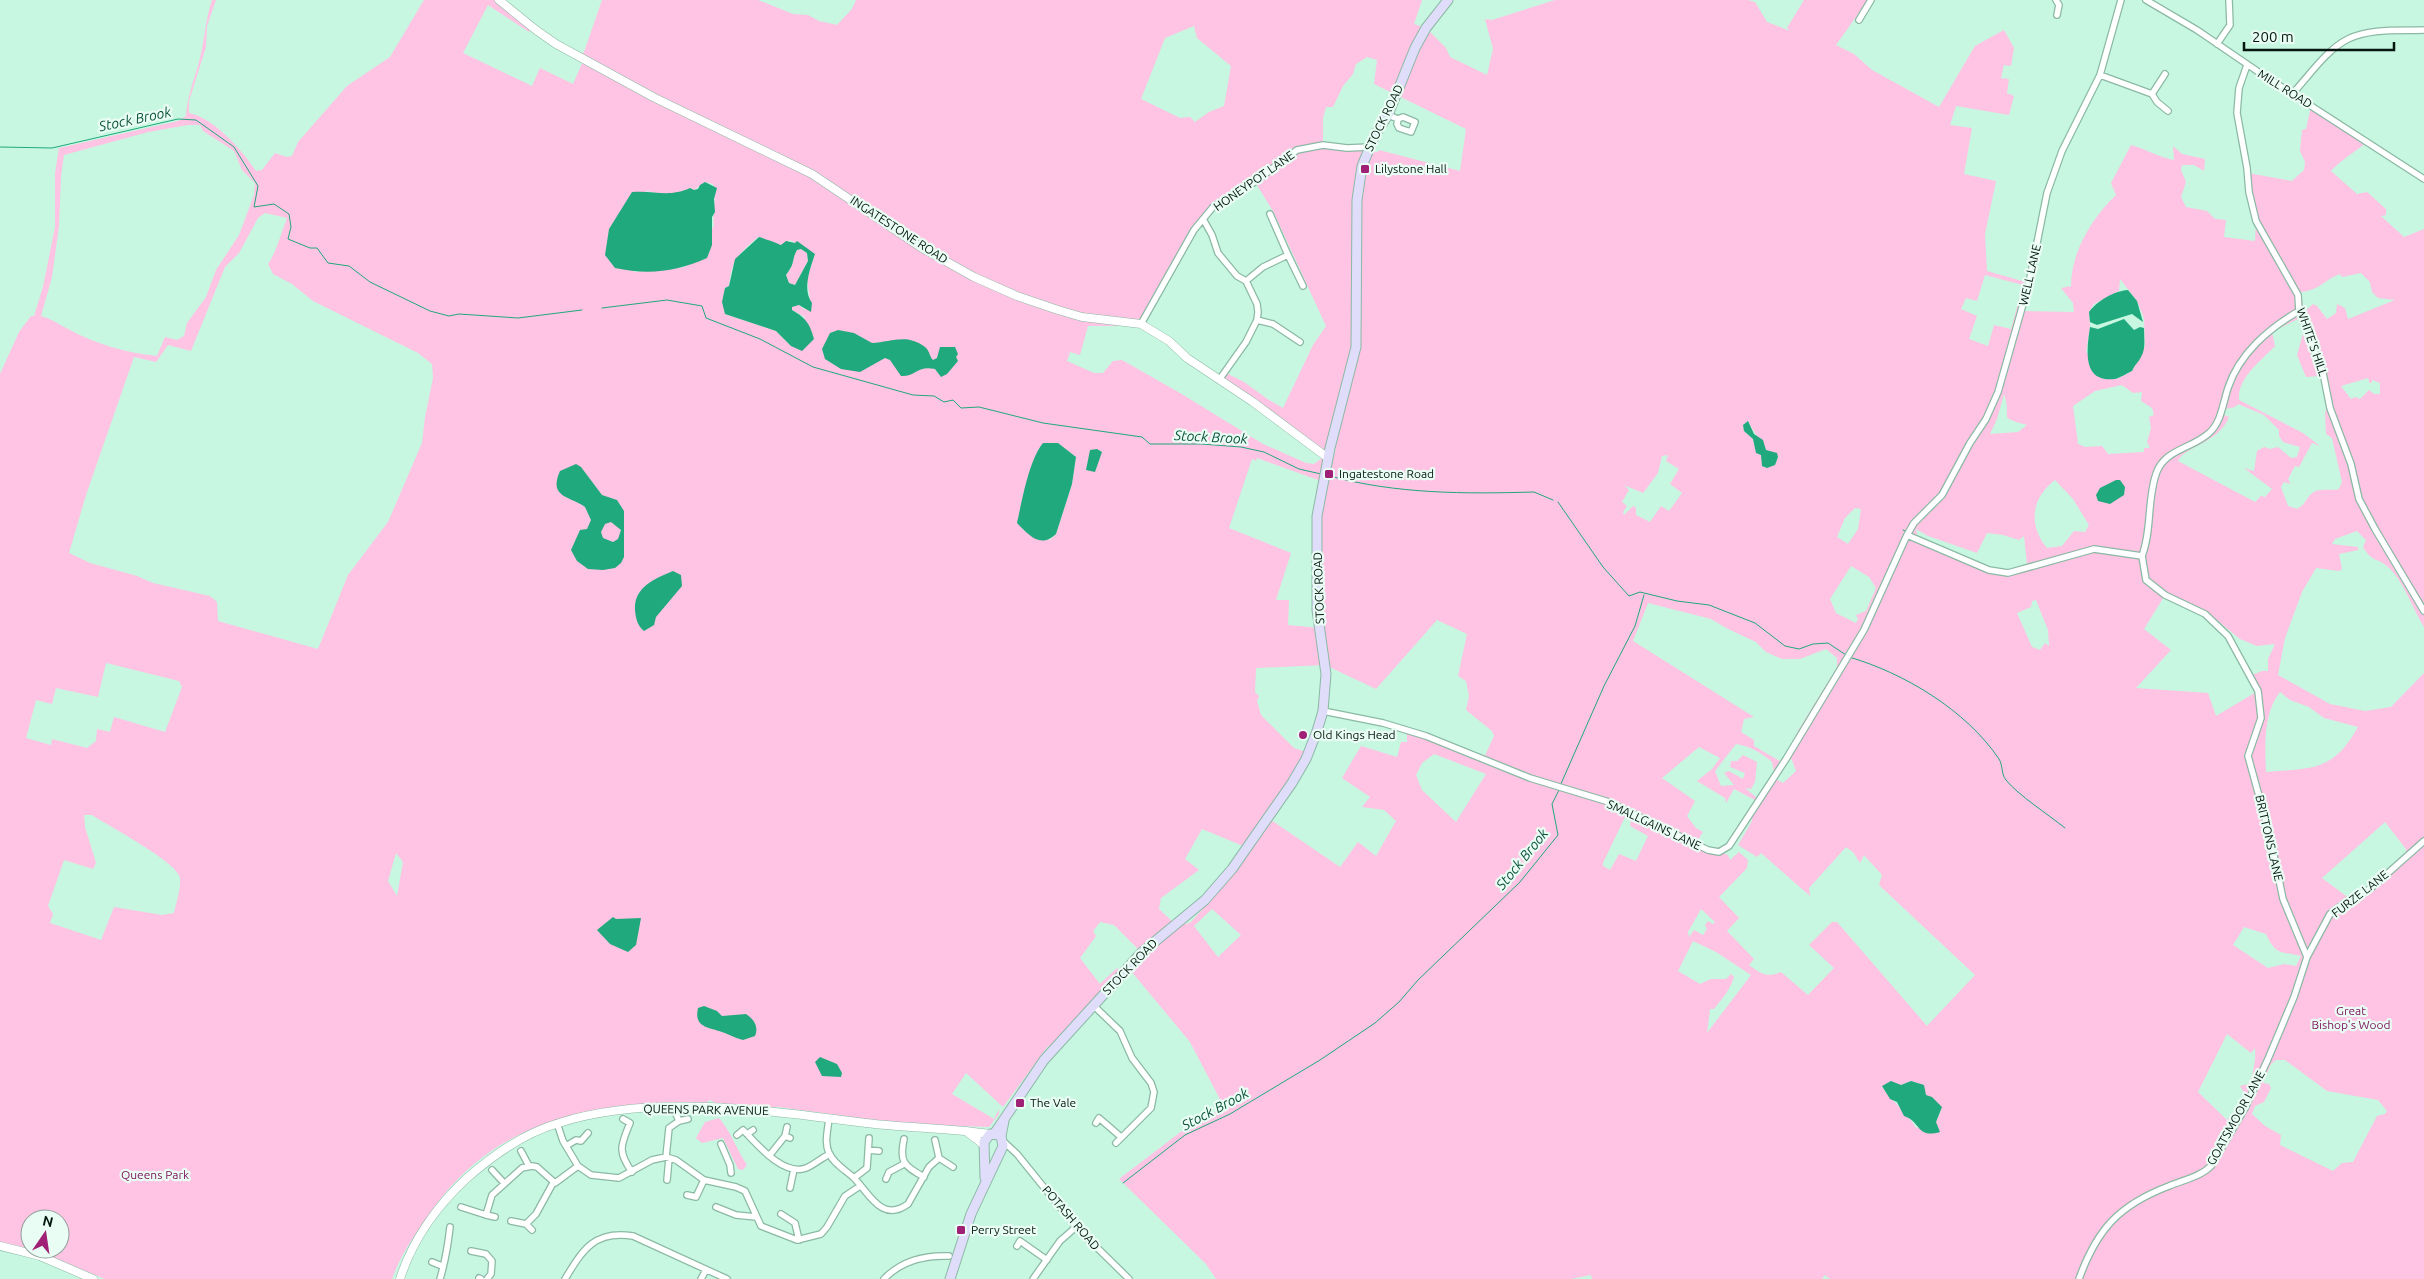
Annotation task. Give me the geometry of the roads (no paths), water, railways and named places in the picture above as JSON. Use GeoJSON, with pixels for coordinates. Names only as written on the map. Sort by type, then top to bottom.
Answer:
{"type":"FeatureCollection","features":[{"type":"Feature","properties":{"kind":"main road","name":"STOCK ROAD"},"geometry":{"type":"LineString","coordinates":[[950,1279],[971,1214],[984,1186],[1004,1116],[1044,1060],[1136,958],[1204,900],[1232,870],[1306,759],[1324,711],[1326,674],[1317,610],[1317,516],[1328,458],[1356,347],[1357,200],[1362,166],[1370,147],[1388,115],[1426,28],[1448,0]]}},
{"type":"Feature","properties":{"kind":"main road","name":"STOCK ROAD"},"geometry":{"type":"LineString","coordinates":[[984,1186],[985,1139],[998,1141]]}},
{"type":"Feature","properties":{"kind":"main road"},"geometry":{"type":"LineString","coordinates":[[985,1147],[992,1152],[998,1141]]}},
{"type":"Feature","properties":{"kind":"street","name":"INGATESTONE ROAD"},"geometry":{"type":"LineString","coordinates":[[499,0],[556,44],[655,98],[812,174],[922,248],[974,277],[1017,296],[1082,317],[1141,324],[1169,341],[1186,358],[1253,402],[1328,458]]}},
{"type":"Feature","properties":{"kind":"street"},"geometry":{"type":"LineString","coordinates":[[1859,20],[1871,0]]}},
{"type":"Feature","properties":{"kind":"street"},"geometry":{"type":"LineString","coordinates":[[2056,0],[2059,5],[2057,15]]}},
{"type":"Feature","properties":{"kind":"street","name":"WELL LANE"},"geometry":{"type":"LineString","coordinates":[[1906,535],[1914,523],[1942,495],[1970,443],[1986,419],[1998,392],[2030,283],[2047,193],[2070,133],[2100,75],[2121,0]]}},
{"type":"Feature","properties":{"kind":"street","name":"MILL ROAD"},"geometry":{"type":"LineString","coordinates":[[2146,0],[2218,44],[2247,65],[2424,179]]}},
{"type":"Feature","properties":{"kind":"street"},"geometry":{"type":"LineString","coordinates":[[2218,44],[2230,25],[2229,0]]}},
{"type":"Feature","properties":{"kind":"street"},"geometry":{"type":"LineString","coordinates":[[2293,93],[2337,46],[2348,39],[2366,33],[2424,30]]}},
{"type":"Feature","properties":{"kind":"street","name":"WHITE'S HILL"},"geometry":{"type":"LineString","coordinates":[[2247,65],[2239,88],[2237,113],[2248,168],[2249,192],[2256,221],[2298,295],[2299,311],[2323,373],[2330,408],[2351,464],[2359,499],[2424,611]]}},
{"type":"Feature","properties":{"kind":"street"},"geometry":{"type":"LineString","coordinates":[[2152,94],[2165,74]]}},
{"type":"Feature","properties":{"kind":"street"},"geometry":{"type":"LineString","coordinates":[[2100,75],[2152,94],[2157,102],[2168,111]]}},
{"type":"Feature","properties":{"kind":"street"},"geometry":{"type":"LineString","coordinates":[[1388,115],[1398,119]]}},
{"type":"Feature","properties":{"kind":"street","name":"HONEYPOT LANE"},"geometry":{"type":"LineString","coordinates":[[1141,324],[1194,230],[1213,206],[1253,183],[1298,150],[1323,145],[1347,148],[1370,147]]}},
{"type":"Feature","properties":{"kind":"street"},"geometry":{"type":"LineString","coordinates":[[1270,214],[1303,286]]}},
{"type":"Feature","properties":{"kind":"street"},"geometry":{"type":"LineString","coordinates":[[1203,219],[1212,235],[1218,253],[1237,276],[1246,281],[1256,304],[1257,320],[1242,348],[1218,380]]}},
{"type":"Feature","properties":{"kind":"street"},"geometry":{"type":"LineString","coordinates":[[1246,281],[1263,267],[1288,255]]}},
{"type":"Feature","properties":{"kind":"street"},"geometry":{"type":"LineString","coordinates":[[1906,535],[1989,570],[2008,573],[2094,549],[2142,556],[2148,537],[2156,474],[2163,461],[2210,433],[2220,416],[2229,386],[2247,353],[2267,332],[2299,311]]}},
{"type":"Feature","properties":{"kind":"street"},"geometry":{"type":"LineString","coordinates":[[1257,320],[1273,324],[1300,342]]}},
{"type":"Feature","properties":{"kind":"street","name":"SMALLGAINS LANE"},"geometry":{"type":"LineString","coordinates":[[1324,711],[1384,723],[1426,736],[1486,761],[1609,802],[1708,850],[1719,852],[1735,840],[1864,630],[1906,535]]}},
{"type":"Feature","properties":{"kind":"street","name":"BRITTONS LANE"},"geometry":{"type":"LineString","coordinates":[[2142,556],[2146,580],[2165,595],[2206,614],[2228,636],[2258,691],[2261,718],[2248,756],[2270,836],[2283,899],[2307,957]]}},
{"type":"Feature","properties":{"kind":"street","name":"FURZE LANE"},"geometry":{"type":"LineString","coordinates":[[2307,957],[2330,914],[2350,899],[2370,889],[2424,841]]}},
{"type":"Feature","properties":{"kind":"street","name":"GOATSMOOR LANE"},"geometry":{"type":"LineString","coordinates":[[2079,1279],[2102,1230],[2128,1206],[2148,1194],[2202,1173],[2211,1166],[2245,1108],[2273,1050],[2297,990],[2307,957]]}},
{"type":"Feature","properties":{"kind":"street"},"geometry":{"type":"LineString","coordinates":[[1093,1006],[1120,1031],[1132,1058],[1151,1083],[1154,1092],[1151,1108],[1116,1143]]}},
{"type":"Feature","properties":{"kind":"street","name":"QUEENS PARK AVENUE"},"geometry":{"type":"LineString","coordinates":[[400,1279],[426,1226],[461,1184],[500,1152],[557,1123],[593,1114],[664,1108],[758,1110],[911,1129],[964,1130],[998,1141]]}},
{"type":"Feature","properties":{"kind":"street"},"geometry":{"type":"LineString","coordinates":[[676,1114],[679,1121]]}},
{"type":"Feature","properties":{"kind":"street"},"geometry":{"type":"LineString","coordinates":[[632,1172],[621,1148],[630,1122],[635,1117]]}},
{"type":"Feature","properties":{"kind":"street"},"geometry":{"type":"LineString","coordinates":[[829,1118],[826,1138],[830,1154],[838,1166],[854,1178],[872,1201],[888,1209],[896,1210],[908,1204],[929,1167],[939,1158]]}},
{"type":"Feature","properties":{"kind":"street"},"geometry":{"type":"LineString","coordinates":[[623,1119],[630,1122]]}},
{"type":"Feature","properties":{"kind":"street"},"geometry":{"type":"LineString","coordinates":[[667,1180],[669,1128],[679,1121],[688,1119]]}},
{"type":"Feature","properties":{"kind":"street"},"geometry":{"type":"LineString","coordinates":[[1100,1119],[1121,1137]]}},
{"type":"Feature","properties":{"kind":"street"},"geometry":{"type":"LineString","coordinates":[[557,1123],[566,1146],[578,1166],[591,1175],[612,1179],[625,1176],[652,1160],[667,1158],[676,1160],[704,1180],[736,1187],[745,1191],[756,1217],[764,1228],[789,1239],[799,1240],[824,1231],[845,1196],[860,1186]]}},
{"type":"Feature","properties":{"kind":"street"},"geometry":{"type":"LineString","coordinates":[[769,1156],[787,1137],[788,1127]]}},
{"type":"Feature","properties":{"kind":"street"},"geometry":{"type":"LineString","coordinates":[[737,1135],[743,1130],[750,1132],[769,1156],[794,1170],[808,1168],[819,1159],[830,1154]]}},
{"type":"Feature","properties":{"kind":"street"},"geometry":{"type":"LineString","coordinates":[[964,1130],[985,1147]]}},
{"type":"Feature","properties":{"kind":"street"},"geometry":{"type":"LineString","coordinates":[[566,1146],[576,1140],[581,1141],[588,1133]]}},
{"type":"Feature","properties":{"kind":"street"},"geometry":{"type":"LineString","coordinates":[[854,1178],[866,1168],[869,1138]]}},
{"type":"Feature","properties":{"kind":"street"},"geometry":{"type":"LineString","coordinates":[[904,1139],[901,1155],[904,1164],[924,1177]]}},
{"type":"Feature","properties":{"kind":"street"},"geometry":{"type":"LineString","coordinates":[[935,1140],[939,1158],[953,1167]]}},
{"type":"Feature","properties":{"kind":"street","name":"POTASH ROAD"},"geometry":{"type":"LineString","coordinates":[[998,1141],[1017,1154],[1076,1227],[1129,1279]]}},
{"type":"Feature","properties":{"kind":"street"},"geometry":{"type":"LineString","coordinates":[[721,1144],[730,1165],[731,1173]]}},
{"type":"Feature","properties":{"kind":"street"},"geometry":{"type":"LineString","coordinates":[[868,1150],[879,1151]]}},
{"type":"Feature","properties":{"kind":"street"},"geometry":{"type":"LineString","coordinates":[[522,1151],[529,1166]]}},
{"type":"Feature","properties":{"kind":"street"},"geometry":{"type":"LineString","coordinates":[[886,1179],[889,1172],[904,1164]]}},
{"type":"Feature","properties":{"kind":"street"},"geometry":{"type":"LineString","coordinates":[[486,1215],[492,1195],[518,1171],[529,1166],[542,1170],[553,1183]]}},
{"type":"Feature","properties":{"kind":"street"},"geometry":{"type":"LineString","coordinates":[[526,1224],[536,1214],[553,1183],[558,1182],[578,1166]]}},
{"type":"Feature","properties":{"kind":"street"},"geometry":{"type":"LineString","coordinates":[[492,1170],[504,1183]]}},
{"type":"Feature","properties":{"kind":"street"},"geometry":{"type":"LineString","coordinates":[[790,1188],[794,1170]]}},
{"type":"Feature","properties":{"kind":"street"},"geometry":{"type":"LineString","coordinates":[[687,1194],[699,1198],[704,1180]]}},
{"type":"Feature","properties":{"kind":"street"},"geometry":{"type":"LineString","coordinates":[[461,1207],[495,1217]]}},
{"type":"Feature","properties":{"kind":"street"},"geometry":{"type":"LineString","coordinates":[[716,1207],[736,1215],[756,1217]]}},
{"type":"Feature","properties":{"kind":"street"},"geometry":{"type":"LineString","coordinates":[[781,1214],[795,1223],[799,1240]]}},
{"type":"Feature","properties":{"kind":"street"},"geometry":{"type":"LineString","coordinates":[[511,1221],[526,1224],[532,1230]]}},
{"type":"Feature","properties":{"kind":"street"},"geometry":{"type":"LineString","coordinates":[[440,1279],[442,1266],[448,1251],[450,1227]]}},
{"type":"Feature","properties":{"kind":"street"},"geometry":{"type":"LineString","coordinates":[[1033,1279],[1060,1241],[1076,1227]]}},
{"type":"Feature","properties":{"kind":"street"},"geometry":{"type":"LineString","coordinates":[[565,1279],[585,1248],[600,1238],[610,1235],[633,1236],[727,1279]]}},
{"type":"Feature","properties":{"kind":"street"},"geometry":{"type":"LineString","coordinates":[[1020,1241],[1047,1260]]}},
{"type":"Feature","properties":{"kind":"street"},"geometry":{"type":"LineString","coordinates":[[0,1246],[40,1256],[93,1279]]}},
{"type":"Feature","properties":{"kind":"street"},"geometry":{"type":"LineString","coordinates":[[472,1251],[486,1254],[492,1261],[491,1274],[487,1279]]}},
{"type":"Feature","properties":{"kind":"street"},"geometry":{"type":"LineString","coordinates":[[884,1279],[899,1265],[925,1257],[949,1256]]}},
{"type":"Feature","properties":{"kind":"street"},"geometry":{"type":"LineString","coordinates":[[432,1262],[442,1266]]}},
{"type":"Feature","properties":{"kind":"street"},"geometry":{"type":"LineString","coordinates":[[702,1279],[706,1270]]}},
{"type":"Feature","properties":{"kind":"waterway"},"geometry":{"type":"LineString","coordinates":[[0,147],[52,148],[178,119],[196,120],[234,147],[258,186],[254,207],[274,204],[289,214],[291,227],[288,239],[310,248],[317,248],[328,263],[349,266],[370,282],[430,311],[449,316],[459,314],[518,318],[582,310]]}},
{"type":"Feature","properties":{"kind":"waterway"},"geometry":{"type":"LineString","coordinates":[[602,308],[667,300],[702,306],[706,318],[760,339],[813,367],[913,395],[934,396],[944,402],[953,400],[961,408],[979,407],[1043,423],[1142,437],[1150,444],[1201,444],[1241,447],[1264,452],[1299,469],[1321,474]]}},
{"type":"Feature","properties":{"kind":"waterway","name":"Stock Brook"},"geometry":{"type":"LineString","coordinates":[[1330,476],[1405,490],[1457,493],[1534,492],[1553,500]]}},
{"type":"Feature","properties":{"kind":"waterway"},"geometry":{"type":"LineString","coordinates":[[1558,502],[1603,567],[1629,596],[1640,592],[1677,601],[1709,605],[1755,623],[1785,646],[1799,649],[1813,644],[1828,643],[1846,655]]}},
{"type":"Feature","properties":{"kind":"waterway"},"geometry":{"type":"LineString","coordinates":[[1903,530],[1907,532]]}},
{"type":"Feature","properties":{"kind":"waterway"},"geometry":{"type":"LineString","coordinates":[[1560,786],[1604,686],[1635,626],[1644,595]]}},
{"type":"Feature","properties":{"kind":"waterway"},"geometry":{"type":"LineString","coordinates":[[1849,657],[1870,664],[1912,683],[1952,709],[1985,741],[1999,759],[2004,778],[2011,786],[2065,828]]}},
{"type":"Feature","properties":{"kind":"waterway"},"geometry":{"type":"LineString","coordinates":[[1123,1183],[1185,1135],[1230,1114],[1320,1060],[1375,1023],[1399,1002],[1418,980],[1520,882],[1558,835],[1552,804],[1559,790]]}},
{"type":"Feature","properties":{"kind":"place","name":"Lilystone Hall"},"geometry":{"type":"Point","coordinates":[1365,169]}},
{"type":"Feature","properties":{"kind":"place","name":"Ingatestone Road"},"geometry":{"type":"Point","coordinates":[1329,474]}},
{"type":"Feature","properties":{"kind":"place","name":"Old Kings Head"},"geometry":{"type":"Point","coordinates":[1303,735]}},
{"type":"Feature","properties":{"kind":"place","name":"The Vale"},"geometry":{"type":"Point","coordinates":[1020,1103]}},
{"type":"Feature","properties":{"kind":"place","name":"Perry Street"},"geometry":{"type":"Point","coordinates":[961,1230]}},
{"type":"Feature","properties":{"kind":"park label","name":"Great Bishop's Wood"},"geometry":{"type":"Point","coordinates":[2351,1018]}},
{"type":"Feature","properties":{"kind":"park label","name":"Queens Park"},"geometry":{"type":"Point","coordinates":[155,1175]}}]}
